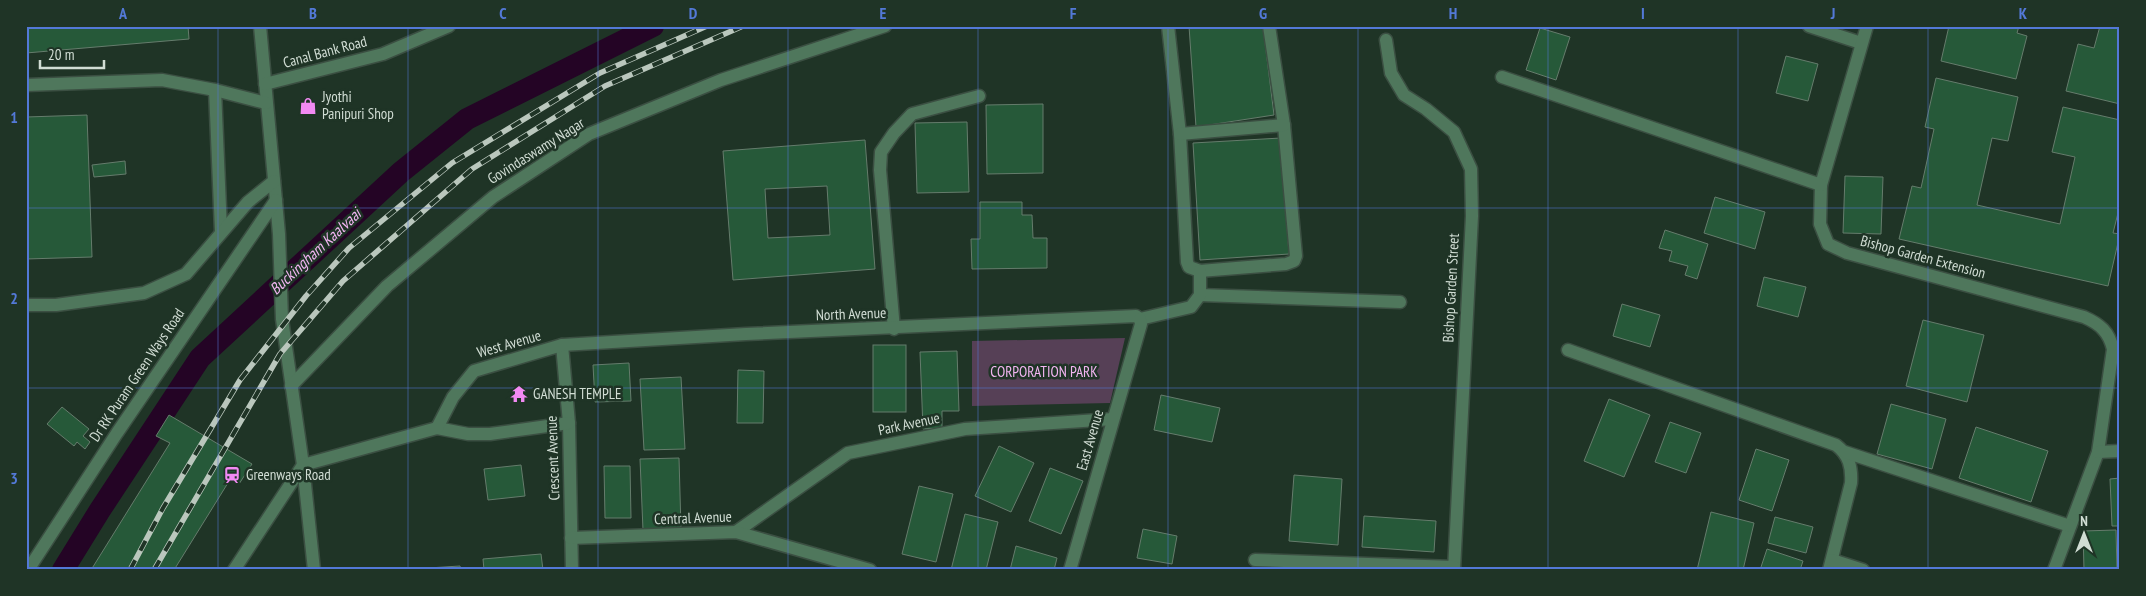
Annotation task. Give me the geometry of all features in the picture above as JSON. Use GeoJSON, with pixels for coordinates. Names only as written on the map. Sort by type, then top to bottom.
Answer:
{"type":"FeatureCollection","features":[{"type":"Feature","properties":{"kind":"street"},"geometry":{"type":"LineString","coordinates":[[260,26],[279,234],[282,319],[303,465],[314,570]]}},
{"type":"Feature","properties":{"kind":"street","name":"Canal Bank Road"},"geometry":{"type":"LineString","coordinates":[[264,84],[383,54],[449,26]]}},
{"type":"Feature","properties":{"kind":"street","name":"Govindaswamy Nagar"},"geometry":{"type":"LineString","coordinates":[[291,386],[387,286],[493,197],[589,134],[721,80],[885,26]]}},
{"type":"Feature","properties":{"kind":"street"},"geometry":{"type":"LineString","coordinates":[[1168,26],[1180,134],[1187,262],[1189,267],[1200,271],[1286,264],[1294,261],[1297,250],[1284,126],[1269,26]]}},
{"type":"Feature","properties":{"kind":"street"},"geometry":{"type":"LineString","coordinates":[[1810,26],[1861,43]]}},
{"type":"Feature","properties":{"kind":"street","name":"Bishop Garden Extension"},"geometry":{"type":"LineString","coordinates":[[1867,26],[1821,184],[1820,224],[1828,244],[1848,253],[2084,317],[2104,328],[2111,339],[2114,349],[2098,452]]}},
{"type":"Feature","properties":{"kind":"street","name":"Bishop Garden Street"},"geometry":{"type":"LineString","coordinates":[[1386,40],[1391,74],[1404,95],[1426,109],[1454,132],[1471,169],[1472,216],[1454,568]]}},
{"type":"Feature","properties":{"kind":"street"},"geometry":{"type":"LineString","coordinates":[[1502,77],[1821,184]]}},
{"type":"Feature","properties":{"kind":"street"},"geometry":{"type":"LineString","coordinates":[[26,85],[162,80],[215,90],[266,103]]}},
{"type":"Feature","properties":{"kind":"street"},"geometry":{"type":"LineString","coordinates":[[215,90],[221,231]]}},
{"type":"Feature","properties":{"kind":"street"},"geometry":{"type":"LineString","coordinates":[[894,329],[880,170],[881,152],[894,133],[912,114],[979,96]]}},
{"type":"Feature","properties":{"kind":"street"},"geometry":{"type":"LineString","coordinates":[[1180,134],[1284,126]]}},
{"type":"Feature","properties":{"kind":"street"},"geometry":{"type":"LineString","coordinates":[[26,304],[56,304],[144,294],[186,274],[221,231],[248,202],[274,181]]}},
{"type":"Feature","properties":{"kind":"street","name":"Dr RK Puram Green Ways Road"},"geometry":{"type":"LineString","coordinates":[[28,570],[117,433],[276,200]]}},
{"type":"Feature","properties":{"kind":"street"},"geometry":{"type":"LineString","coordinates":[[1200,271],[1200,294],[1400,302]]}},
{"type":"Feature","properties":{"kind":"street","name":"North Avenue"},"geometry":{"type":"LineString","coordinates":[[562,346],[746,334],[894,329],[1136,316],[1140,319],[1191,307],[1200,294]]}},
{"type":"Feature","properties":{"kind":"street","name":"East Avenue"},"geometry":{"type":"LineString","coordinates":[[1070,570],[1141,324],[1140,319]]}},
{"type":"Feature","properties":{"kind":"street","name":"Crescent Avenue"},"geometry":{"type":"LineString","coordinates":[[562,346],[569,423],[572,570]]}},
{"type":"Feature","properties":{"kind":"street","name":"West Avenue"},"geometry":{"type":"LineString","coordinates":[[437,428],[453,397],[474,371],[562,346]]}},
{"type":"Feature","properties":{"kind":"street"},"geometry":{"type":"LineString","coordinates":[[1568,350],[1836,445],[1845,452],[2070,526]]}},
{"type":"Feature","properties":{"kind":"street","name":"Park Avenue"},"geometry":{"type":"LineString","coordinates":[[736,532],[848,453],[965,429],[1113,419]]}},
{"type":"Feature","properties":{"kind":"street"},"geometry":{"type":"LineString","coordinates":[[234,570],[303,465],[437,428],[468,434],[490,434],[569,423]]}},
{"type":"Feature","properties":{"kind":"street"},"geometry":{"type":"LineString","coordinates":[[2054,570],[2098,452],[2120,451]]}},
{"type":"Feature","properties":{"kind":"street"},"geometry":{"type":"LineString","coordinates":[[1845,452],[1852,471],[1851,483],[1830,565],[1863,570]]}},
{"type":"Feature","properties":{"kind":"street","name":"Central Avenue"},"geometry":{"type":"LineString","coordinates":[[571,538],[736,532],[870,570]]}},
{"type":"Feature","properties":{"kind":"street"},"geometry":{"type":"LineString","coordinates":[[1255,560],[1454,568]]}},
{"type":"Feature","properties":{"kind":"green space","name":"CORPORATION PARK"},"geometry":{"type":"Polygon","coordinates":[[[1125,338],[1110,403],[972,406],[972,341],[1125,338]]]}},
{"type":"Feature","properties":{"kind":"building"},"geometry":{"type":"Polygon","coordinates":[[[26,26],[188,26],[189,39],[26,53],[26,26]]]}},
{"type":"Feature","properties":{"kind":"building"},"geometry":{"type":"Polygon","coordinates":[[[1189,26],[1263,26],[1274,115],[1196,127],[1189,26]]]}},
{"type":"Feature","properties":{"kind":"building"},"geometry":{"type":"Polygon","coordinates":[[[1949,26],[2019,26],[2017,33],[2027,36],[2016,79],[1941,61],[1949,26]]]}},
{"type":"Feature","properties":{"kind":"building"},"geometry":{"type":"Polygon","coordinates":[[[2100,26],[2120,26],[2120,104],[2066,91],[2078,44],[2094,48],[2100,26]]]}},
{"type":"Feature","properties":{"kind":"building"},"geometry":{"type":"Polygon","coordinates":[[[1540,28],[1570,37],[1556,80],[1526,70],[1540,28]]]}},
{"type":"Feature","properties":{"kind":"building"},"geometry":{"type":"Polygon","coordinates":[[[1786,56],[1818,64],[1808,101],[1776,93],[1786,56]]]}},
{"type":"Feature","properties":{"kind":"building"},"geometry":{"type":"Polygon","coordinates":[[[1936,78],[2018,97],[2008,141],[1992,138],[1977,205],[2060,224],[2075,157],[2052,152],[2063,107],[2120,120],[2120,205],[2113,233],[2120,234],[2108,286],[1899,239],[1912,186],[1921,188],[1934,129],[1925,127],[1936,78]]]}},
{"type":"Feature","properties":{"kind":"building"},"geometry":{"type":"Polygon","coordinates":[[[1043,104],[1043,173],[987,174],[986,105],[1043,104]]]}},
{"type":"Feature","properties":{"kind":"building"},"geometry":{"type":"Polygon","coordinates":[[[87,115],[92,257],[26,259],[26,117],[87,115]]]}},
{"type":"Feature","properties":{"kind":"building"},"geometry":{"type":"Polygon","coordinates":[[[967,122],[969,192],[917,193],[915,123],[967,122]]]}},
{"type":"Feature","properties":{"kind":"building"},"geometry":{"type":"Polygon","coordinates":[[[1281,138],[1289,254],[1200,260],[1193,143],[1281,138]]]}},
{"type":"Feature","properties":{"kind":"building"},"geometry":{"type":"Polygon","coordinates":[[[865,140],[875,269],[733,280],[723,151],[865,140]],[[827,186],[765,189],[768,238],[830,235],[827,186]]]}},
{"type":"Feature","properties":{"kind":"building"},"geometry":{"type":"Polygon","coordinates":[[[125,161],[126,174],[94,177],[92,165],[125,161]]]}},
{"type":"Feature","properties":{"kind":"building"},"geometry":{"type":"Polygon","coordinates":[[[1845,176],[1883,177],[1881,234],[1843,233],[1845,176]]]}},
{"type":"Feature","properties":{"kind":"building"},"geometry":{"type":"Polygon","coordinates":[[[1715,197],[1765,212],[1755,249],[1704,233],[1715,197]]]}},
{"type":"Feature","properties":{"kind":"building"},"geometry":{"type":"Polygon","coordinates":[[[980,202],[1022,202],[1022,215],[1032,215],[1033,238],[1047,238],[1047,268],[972,269],[971,239],[980,239],[980,202]]]}},
{"type":"Feature","properties":{"kind":"building"},"geometry":{"type":"Polygon","coordinates":[[[1665,230],[1708,244],[1697,279],[1685,275],[1688,266],[1669,261],[1672,251],[1659,248],[1665,230]]]}},
{"type":"Feature","properties":{"kind":"building"},"geometry":{"type":"Polygon","coordinates":[[[1764,277],[1806,287],[1798,317],[1757,306],[1764,277]]]}},
{"type":"Feature","properties":{"kind":"building"},"geometry":{"type":"Polygon","coordinates":[[[1622,304],[1660,315],[1650,347],[1613,336],[1622,304]]]}},
{"type":"Feature","properties":{"kind":"building"},"geometry":{"type":"Polygon","coordinates":[[[1923,320],[1984,335],[1967,402],[1906,386],[1923,320]]]}},
{"type":"Feature","properties":{"kind":"building"},"geometry":{"type":"Polygon","coordinates":[[[873,345],[906,345],[906,412],[873,412],[873,345]]]}},
{"type":"Feature","properties":{"kind":"building"},"geometry":{"type":"Polygon","coordinates":[[[957,351],[959,411],[942,411],[942,428],[923,429],[920,352],[957,351]]]}},
{"type":"Feature","properties":{"kind":"building"},"geometry":{"type":"Polygon","coordinates":[[[629,363],[631,401],[595,402],[593,365],[629,363]]]}},
{"type":"Feature","properties":{"kind":"building"},"geometry":{"type":"Polygon","coordinates":[[[738,370],[764,371],[763,423],[737,423],[738,370]]]}},
{"type":"Feature","properties":{"kind":"building"},"geometry":{"type":"Polygon","coordinates":[[[681,377],[685,449],[644,450],[640,379],[681,377]]]}},
{"type":"Feature","properties":{"kind":"building"},"geometry":{"type":"Polygon","coordinates":[[[1161,395],[1220,408],[1212,442],[1154,430],[1161,395]]]}},
{"type":"Feature","properties":{"kind":"building"},"geometry":{"type":"Polygon","coordinates":[[[1609,399],[1650,415],[1624,477],[1584,461],[1609,399]]]}},
{"type":"Feature","properties":{"kind":"building"},"geometry":{"type":"Polygon","coordinates":[[[1891,404],[1946,419],[1932,469],[1877,454],[1891,404]]]}},
{"type":"Feature","properties":{"kind":"building"},"geometry":{"type":"Polygon","coordinates":[[[62,407],[89,429],[83,436],[90,442],[85,449],[77,442],[74,446],[47,424],[62,407]]]}},
{"type":"Feature","properties":{"kind":"building","name":"Greenways Road"},"geometry":{"type":"Polygon","coordinates":[[[169,415],[252,464],[239,484],[231,478],[174,570],[91,570],[170,443],[156,436],[169,415]]]}},
{"type":"Feature","properties":{"kind":"building"},"geometry":{"type":"Polygon","coordinates":[[[1670,422],[1701,433],[1686,473],[1655,462],[1670,422]]]}},
{"type":"Feature","properties":{"kind":"building"},"geometry":{"type":"Polygon","coordinates":[[[1976,427],[2048,451],[2031,502],[1959,478],[1976,427]]]}},
{"type":"Feature","properties":{"kind":"building"},"geometry":{"type":"Polygon","coordinates":[[[999,446],[1034,463],[1011,512],[975,496],[999,446]]]}},
{"type":"Feature","properties":{"kind":"building"},"geometry":{"type":"Polygon","coordinates":[[[1756,449],[1789,460],[1772,511],[1739,500],[1756,449]]]}},
{"type":"Feature","properties":{"kind":"building"},"geometry":{"type":"Polygon","coordinates":[[[679,458],[681,529],[643,530],[640,459],[679,458]]]}},
{"type":"Feature","properties":{"kind":"building"},"geometry":{"type":"Polygon","coordinates":[[[521,465],[525,496],[488,500],[484,469],[521,465]]]}},
{"type":"Feature","properties":{"kind":"building"},"geometry":{"type":"Polygon","coordinates":[[[604,466],[630,466],[631,518],[605,518],[604,466]]]}},
{"type":"Feature","properties":{"kind":"building"},"geometry":{"type":"Polygon","coordinates":[[[1050,468],[1083,481],[1061,534],[1029,521],[1050,468]]]}},
{"type":"Feature","properties":{"kind":"building"},"geometry":{"type":"Polygon","coordinates":[[[1294,475],[1342,479],[1338,545],[1289,541],[1294,475]]]}},
{"type":"Feature","properties":{"kind":"building"},"geometry":{"type":"Polygon","coordinates":[[[2120,478],[2120,526],[2112,526],[2110,479],[2120,478]]]}},
{"type":"Feature","properties":{"kind":"building"},"geometry":{"type":"Polygon","coordinates":[[[919,486],[953,494],[936,562],[902,554],[919,486]]]}},
{"type":"Feature","properties":{"kind":"building"},"geometry":{"type":"Polygon","coordinates":[[[1711,512],[1754,523],[1743,570],[1697,570],[1711,512]]]}},
{"type":"Feature","properties":{"kind":"building"},"geometry":{"type":"Polygon","coordinates":[[[965,514],[998,522],[986,570],[951,570],[965,514]]]}},
{"type":"Feature","properties":{"kind":"building"},"geometry":{"type":"Polygon","coordinates":[[[1364,516],[1436,521],[1434,552],[1362,547],[1364,516]]]}},
{"type":"Feature","properties":{"kind":"building"},"geometry":{"type":"Polygon","coordinates":[[[1775,517],[1813,527],[1806,553],[1768,543],[1775,517]]]}},
{"type":"Feature","properties":{"kind":"building"},"geometry":{"type":"Polygon","coordinates":[[[1143,529],[1177,536],[1172,564],[1137,558],[1143,529]]]}},
{"type":"Feature","properties":{"kind":"building"},"geometry":{"type":"Polygon","coordinates":[[[2116,530],[2117,570],[2084,570],[2083,531],[2116,530]]]}},
{"type":"Feature","properties":{"kind":"building"},"geometry":{"type":"Polygon","coordinates":[[[1016,546],[1057,558],[1054,570],[1010,570],[1016,546]]]}},
{"type":"Feature","properties":{"kind":"building"},"geometry":{"type":"Polygon","coordinates":[[[1767,549],[1803,561],[1800,570],[1760,570],[1767,549]]]}},
{"type":"Feature","properties":{"kind":"building"},"geometry":{"type":"Polygon","coordinates":[[[541,554],[543,570],[484,570],[483,559],[541,554]]]}},
{"type":"Feature","properties":{"kind":"building"},"geometry":{"type":"Polygon","coordinates":[[[460,566],[461,570],[396,570],[460,566]]]}},
{"type":"Feature","properties":{"kind":"waterway","name":"Buckingham Kaalvaai"},"geometry":{"type":"LineString","coordinates":[[63,570],[200,358],[401,172],[467,119],[653,26]]}},
{"type":"Feature","properties":{"kind":"railway"},"geometry":{"type":"LineString","coordinates":[[130,570],[163,508],[240,380],[306,296],[349,248],[452,163],[600,73],[707,26]]}},
{"type":"Feature","properties":{"kind":"railway"},"geometry":{"type":"LineString","coordinates":[[154,570],[280,354],[343,281],[472,169],[605,86],[743,26]]}},
{"type":"Feature","properties":{"kind":"place","name":"Jyothi Panipuri Shop"},"geometry":{"type":"Point","coordinates":[308,106]}},
{"type":"Feature","properties":{"kind":"place","name":"GANESH TEMPLE"},"geometry":{"type":"Point","coordinates":[519,394]}},
{"type":"Feature","properties":{"kind":"place","name":"Greenways Road"},"geometry":{"type":"Point","coordinates":[232,475]}}]}
